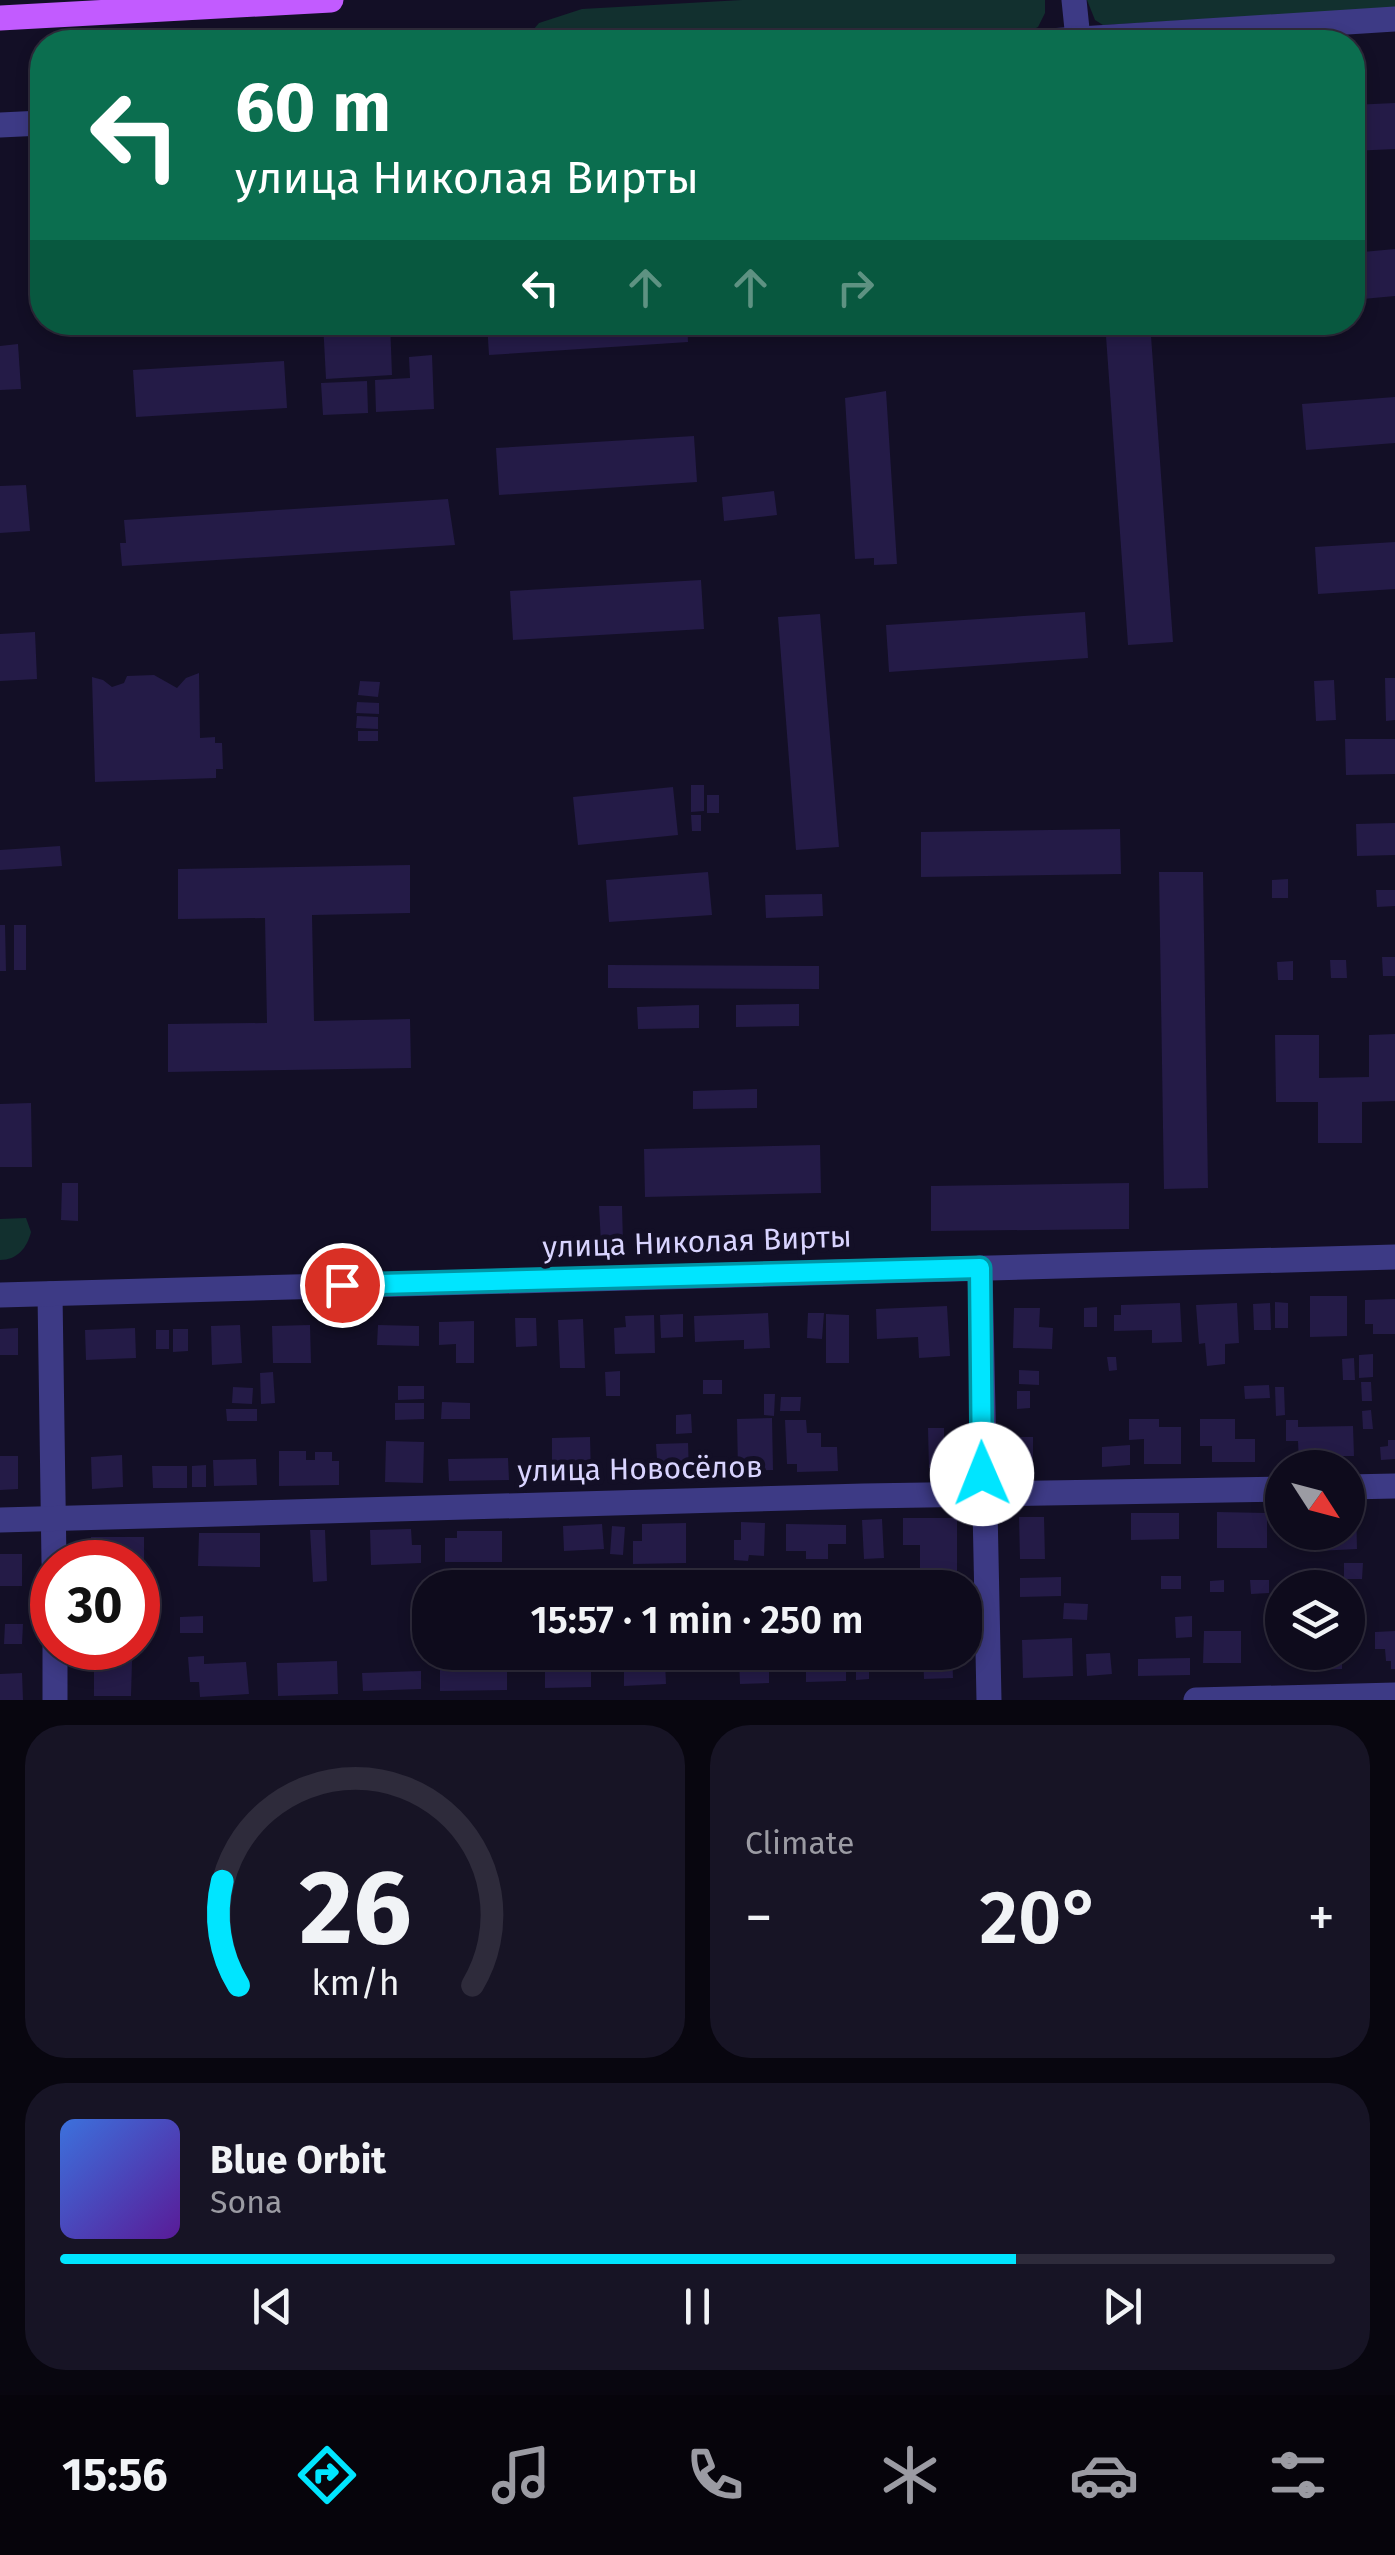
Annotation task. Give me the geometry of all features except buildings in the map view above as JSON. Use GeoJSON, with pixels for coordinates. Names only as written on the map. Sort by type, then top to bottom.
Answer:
{"type":"FeatureCollection","features":[{"type":"Feature","properties":{"kind":"main road"},"geometry":{"type":"LineString","coordinates":[[0,18],[330,0]]}},
{"type":"Feature","properties":{"kind":"street"},"geometry":{"type":"LineString","coordinates":[[1074,0],[1077,30]]}},
{"type":"Feature","properties":{"kind":"street"},"geometry":{"type":"LineString","coordinates":[[1214,30],[1395,18]]}},
{"type":"Feature","properties":{"kind":"street"},"geometry":{"type":"LineString","coordinates":[[0,126],[30,124]]}},
{"type":"Feature","properties":{"kind":"street","name":"улица Николая Вирты"},"geometry":{"type":"LineString","coordinates":[[0,1295],[1395,1257]]}},
{"type":"Feature","properties":{"kind":"street"},"geometry":{"type":"LineString","coordinates":[[980,1268],[989,1700]]}},
{"type":"Feature","properties":{"kind":"street"},"geometry":{"type":"LineString","coordinates":[[50,1294],[54,1540]]}},
{"type":"Feature","properties":{"kind":"street"},"geometry":{"type":"LineString","coordinates":[[1365,1487],[1395,1486]]}},
{"type":"Feature","properties":{"kind":"street","name":"улица Новосёлов"},"geometry":{"type":"LineString","coordinates":[[0,1520],[571,1503],[1265,1489]]}},
{"type":"Feature","properties":{"kind":"street"},"geometry":{"type":"LineString","coordinates":[[55,1670],[55,1700]]}},
{"type":"Feature","properties":{"kind":"street"},"geometry":{"type":"LineString","coordinates":[[1196,1700],[1395,1694]]}},
{"type":"Feature","properties":{"kind":"green space"},"geometry":{"type":"Polygon","coordinates":[[[742,0],[1045,0],[1045,13],[1032,30],[533,30],[539,23],[582,9],[742,0]]]}},
{"type":"Feature","properties":{"kind":"green space"},"geometry":{"type":"Polygon","coordinates":[[[1087,0],[1395,0],[1395,8],[1103,25],[1095,20],[1087,0]]]}},
{"type":"Feature","properties":{"kind":"green space"},"geometry":{"type":"Polygon","coordinates":[[[26,1218],[31,1232],[24,1248],[11,1258],[0,1260],[0,1219],[26,1218]]]}},
{"type":"Feature","properties":{"kind":"route"},"geometry":{"type":"LineString","coordinates":[[342,1285],[980,1268],[982,1474]]}}]}
